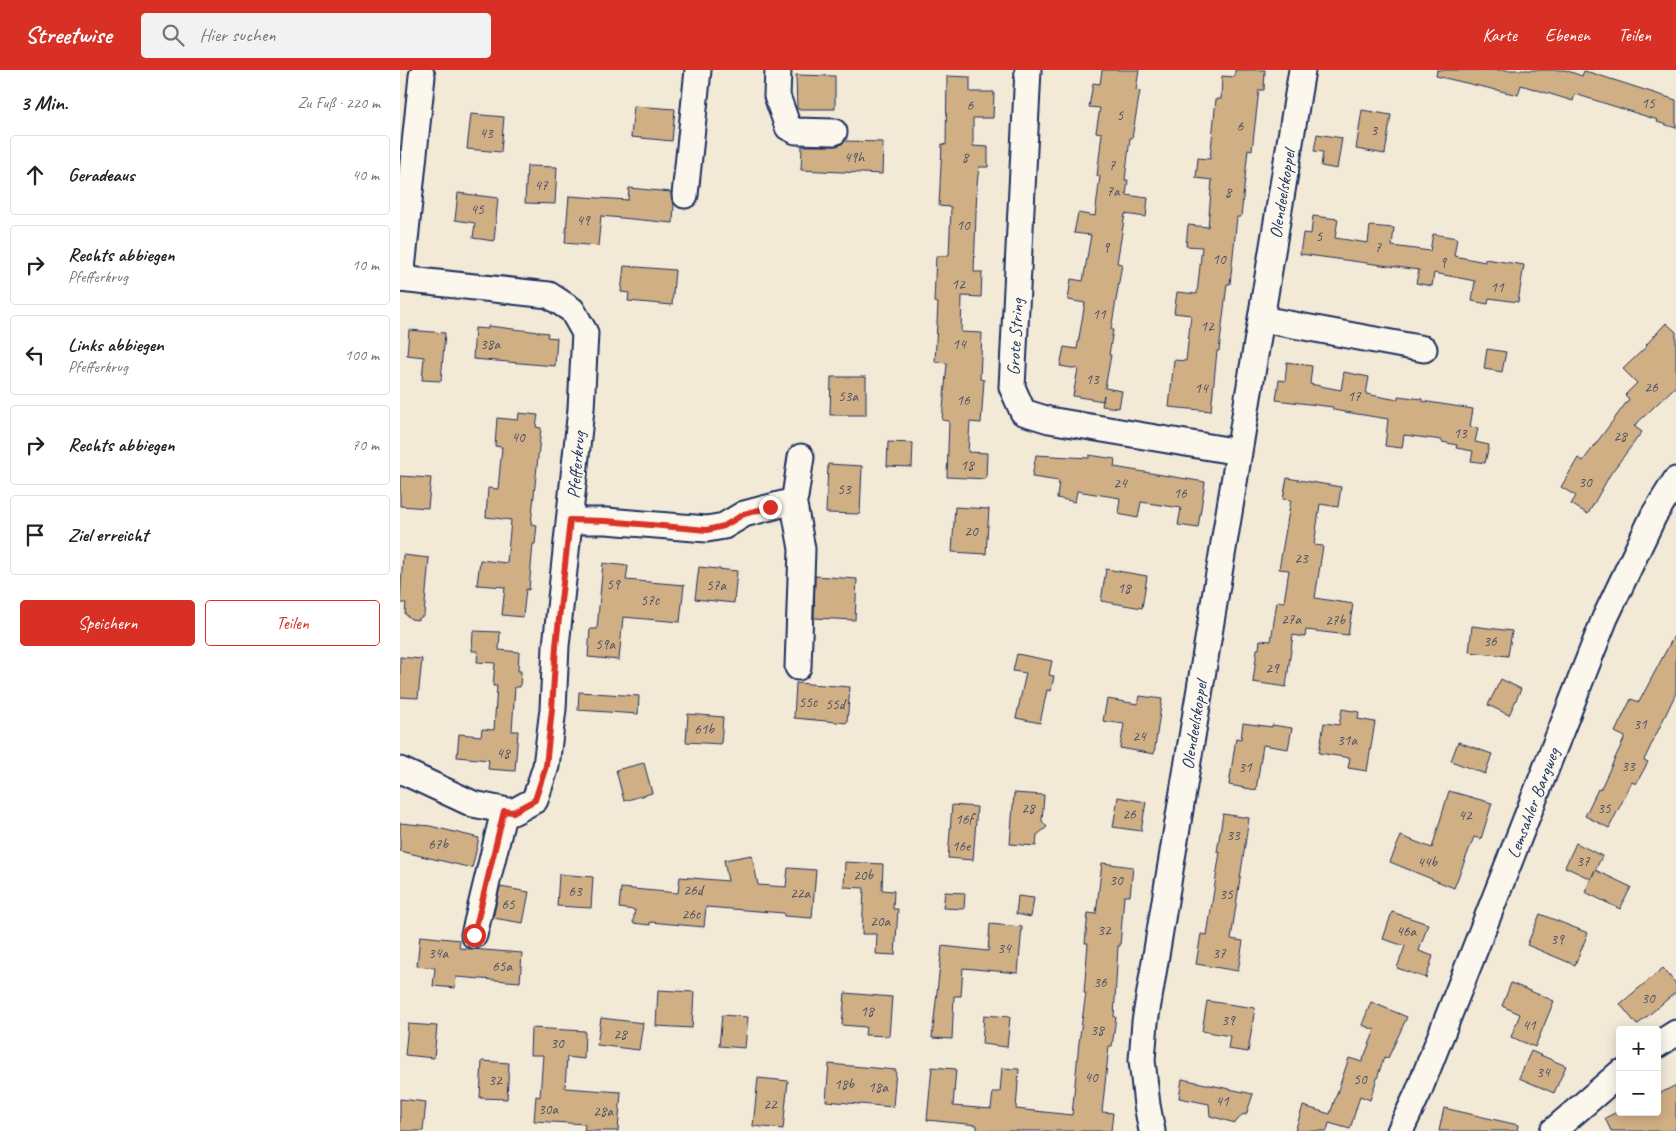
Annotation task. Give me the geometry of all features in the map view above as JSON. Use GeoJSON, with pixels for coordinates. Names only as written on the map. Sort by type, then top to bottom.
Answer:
{"type":"FeatureCollection","features":[{"type":"Feature","properties":{"kind":"street"},"geometry":{"type":"LineString","coordinates":[[685,195],[698,70]]}},
{"type":"Feature","properties":{"kind":"street"},"geometry":{"type":"LineString","coordinates":[[778,70],[777,96],[788,127],[796,131],[834,132]]}},
{"type":"Feature","properties":{"kind":"street","name":"Grote String"},"geometry":{"type":"LineString","coordinates":[[1028,70],[1012,387],[1023,412],[1049,420],[1239,452]]}},
{"type":"Feature","properties":{"kind":"street","name":"Olendeelskoppel"},"geometry":{"type":"LineString","coordinates":[[1152,1131],[1142,1060],[1145,1022],[1302,70]]}},
{"type":"Feature","properties":{"kind":"street","name":"Pfefferkrug"},"geometry":{"type":"LineString","coordinates":[[400,770],[473,804],[504,811],[513,812],[535,800],[546,766],[556,646],[581,409],[585,332],[572,310],[548,295],[400,279],[422,76]]}},
{"type":"Feature","properties":{"kind":"street"},"geometry":{"type":"LineString","coordinates":[[1261,319],[1424,349]]}},
{"type":"Feature","properties":{"kind":"street"},"geometry":{"type":"LineString","coordinates":[[570,520],[606,521],[707,530],[724,526],[744,514],[785,504],[793,499],[795,497],[801,457]]}},
{"type":"Feature","properties":{"kind":"street","name":"Lemsahler Bargweg"},"geometry":{"type":"LineString","coordinates":[[1400,1131],[1418,1093],[1472,959],[1606,618],[1654,515],[1676,480]]}},
{"type":"Feature","properties":{"kind":"street"},"geometry":{"type":"LineString","coordinates":[[793,499],[802,549],[798,667]]}},
{"type":"Feature","properties":{"kind":"street"},"geometry":{"type":"LineString","coordinates":[[474,935],[504,811]]}},
{"type":"Feature","properties":{"kind":"street"},"geometry":{"type":"LineString","coordinates":[[1661,1042],[1676,1032]]}},
{"type":"Feature","properties":{"kind":"street"},"geometry":{"type":"LineString","coordinates":[[1553,1131],[1616,1076]]}},
{"type":"Feature","properties":{"kind":"building"},"geometry":{"type":"Polygon","coordinates":[[[1102,70],[1139,70],[1136,90],[1140,91],[1132,138],[1130,138],[1125,180],[1128,180],[1126,195],[1148,198],[1146,217],[1125,214],[1117,263],[1122,264],[1111,330],[1113,330],[1109,355],[1111,355],[1105,388],[1122,391],[1119,408],[1102,406],[1103,401],[1073,396],[1078,369],[1060,366],[1064,347],[1077,349],[1085,303],[1068,300],[1071,279],[1083,281],[1091,235],[1074,233],[1078,213],[1095,216],[1100,176],[1097,176],[1102,133],[1096,132],[1100,108],[1089,107],[1093,83],[1100,84],[1102,70]]]}},
{"type":"Feature","properties":{"kind":"building"},"geometry":{"type":"Polygon","coordinates":[[[1235,70],[1265,70],[1264,90],[1259,90],[1252,150],[1248,149],[1241,217],[1237,217],[1230,284],[1227,284],[1219,351],[1217,351],[1211,411],[1169,407],[1174,360],[1186,361],[1191,315],[1174,313],[1177,292],[1197,294],[1202,247],[1186,246],[1188,225],[1208,227],[1212,180],[1196,178],[1198,158],[1210,159],[1216,99],[1221,99],[1222,76],[1235,77],[1235,70]]]}},
{"type":"Feature","properties":{"kind":"building"},"geometry":{"type":"Polygon","coordinates":[[[1437,70],[1565,70],[1582,76],[1584,71],[1676,100],[1676,128],[1657,122],[1658,120],[1575,94],[1573,101],[1521,85],[1518,95],[1436,76],[1437,70]]]}},
{"type":"Feature","properties":{"kind":"building"},"geometry":{"type":"Polygon","coordinates":[[[796,75],[835,76],[835,109],[797,109],[796,75]]]}},
{"type":"Feature","properties":{"kind":"building"},"geometry":{"type":"Polygon","coordinates":[[[947,76],[970,77],[970,92],[994,92],[993,118],[973,118],[973,146],[988,147],[988,167],[979,167],[977,184],[974,272],[982,272],[981,297],[962,296],[961,332],[982,333],[980,379],[984,380],[981,423],[970,422],[968,452],[987,453],[986,479],[947,477],[949,421],[942,420],[947,363],[935,362],[938,303],[934,302],[936,256],[949,256],[951,207],[939,206],[942,144],[946,145],[947,76]]]}},
{"type":"Feature","properties":{"kind":"building"},"geometry":{"type":"Polygon","coordinates":[[[634,106],[675,109],[672,141],[631,137],[634,106]]]}},
{"type":"Feature","properties":{"kind":"building"},"geometry":{"type":"Polygon","coordinates":[[[1362,110],[1391,115],[1385,154],[1356,149],[1362,110]]]}},
{"type":"Feature","properties":{"kind":"building"},"geometry":{"type":"Polygon","coordinates":[[[471,114],[504,117],[501,152],[467,149],[471,114]]]}},
{"type":"Feature","properties":{"kind":"building"},"geometry":{"type":"Polygon","coordinates":[[[1317,134],[1342,138],[1337,169],[1321,166],[1323,152],[1314,151],[1317,134]]]}},
{"type":"Feature","properties":{"kind":"building"},"geometry":{"type":"Polygon","coordinates":[[[845,141],[883,142],[882,174],[801,170],[802,146],[834,146],[840,145],[845,141]]]}},
{"type":"Feature","properties":{"kind":"building"},"geometry":{"type":"Polygon","coordinates":[[[527,166],[557,167],[555,204],[525,203],[527,166]]]}},
{"type":"Feature","properties":{"kind":"building"},"geometry":{"type":"Polygon","coordinates":[[[629,188],[671,192],[674,204],[673,223],[601,216],[598,246],[565,243],[569,196],[628,200],[629,188]]]}},
{"type":"Feature","properties":{"kind":"building"},"geometry":{"type":"Polygon","coordinates":[[[458,193],[498,198],[494,241],[473,238],[475,223],[455,220],[458,193]]]}},
{"type":"Feature","properties":{"kind":"building"},"geometry":{"type":"Polygon","coordinates":[[[1313,216],[1338,219],[1335,238],[1368,243],[1370,226],[1394,228],[1392,246],[1430,251],[1433,234],[1457,238],[1454,256],[1485,262],[1485,259],[1524,265],[1518,302],[1489,298],[1488,304],[1472,301],[1475,281],[1434,273],[1432,286],[1416,283],[1419,270],[1300,254],[1303,233],[1311,234],[1313,216]]]}},
{"type":"Feature","properties":{"kind":"building"},"geometry":{"type":"Polygon","coordinates":[[[624,266],[675,270],[672,305],[628,301],[629,293],[621,292],[624,266]]]}},
{"type":"Feature","properties":{"kind":"building"},"geometry":{"type":"Polygon","coordinates":[[[1666,323],[1676,332],[1676,386],[1634,426],[1642,432],[1611,473],[1588,514],[1571,504],[1576,496],[1561,487],[1578,458],[1583,461],[1629,399],[1625,395],[1637,383],[1623,369],[1647,346],[1666,323]]]}},
{"type":"Feature","properties":{"kind":"building"},"geometry":{"type":"Polygon","coordinates":[[[488,326],[548,333],[547,337],[557,338],[555,366],[473,359],[475,328],[488,329],[488,326]]]}},
{"type":"Feature","properties":{"kind":"building"},"geometry":{"type":"Polygon","coordinates":[[[409,330],[445,333],[441,381],[422,380],[424,357],[407,355],[409,330]]]}},
{"type":"Feature","properties":{"kind":"building"},"geometry":{"type":"Polygon","coordinates":[[[1487,349],[1506,352],[1502,372],[1484,369],[1487,349]]]}},
{"type":"Feature","properties":{"kind":"building"},"geometry":{"type":"Polygon","coordinates":[[[1287,362],[1312,366],[1310,384],[1341,390],[1344,372],[1369,377],[1366,394],[1398,400],[1398,396],[1422,399],[1422,401],[1473,409],[1470,427],[1478,428],[1475,442],[1489,445],[1485,463],[1471,461],[1473,451],[1456,448],[1457,445],[1442,442],[1442,440],[1404,435],[1402,448],[1385,446],[1388,419],[1333,410],[1333,407],[1276,400],[1279,380],[1285,381],[1287,362]]]}},
{"type":"Feature","properties":{"kind":"building"},"geometry":{"type":"Polygon","coordinates":[[[831,377],[866,377],[866,415],[830,415],[831,377]]]}},
{"type":"Feature","properties":{"kind":"building"},"geometry":{"type":"Polygon","coordinates":[[[519,413],[538,415],[536,427],[541,428],[531,524],[537,525],[535,544],[533,544],[529,590],[526,589],[523,617],[502,615],[505,587],[477,585],[480,560],[507,563],[511,520],[486,517],[488,488],[498,489],[502,447],[495,446],[497,418],[518,420],[519,413]]]}},
{"type":"Feature","properties":{"kind":"building"},"geometry":{"type":"Polygon","coordinates":[[[888,442],[913,443],[912,467],[887,466],[888,442]]]}},
{"type":"Feature","properties":{"kind":"building"},"geometry":{"type":"Polygon","coordinates":[[[1036,455],[1089,458],[1089,455],[1115,459],[1114,467],[1205,482],[1198,528],[1178,525],[1181,508],[1141,502],[1138,518],[1118,514],[1120,498],[1077,491],[1075,502],[1057,498],[1059,481],[1032,477],[1036,455]]]}},
{"type":"Feature","properties":{"kind":"building"},"geometry":{"type":"Polygon","coordinates":[[[828,464],[862,466],[860,514],[826,513],[828,464]]]}},
{"type":"Feature","properties":{"kind":"building"},"geometry":{"type":"Polygon","coordinates":[[[400,476],[431,478],[428,508],[400,506],[400,476]]]}},
{"type":"Feature","properties":{"kind":"building"},"geometry":{"type":"Polygon","coordinates":[[[1287,478],[1341,487],[1338,507],[1320,504],[1314,545],[1323,546],[1315,598],[1353,604],[1348,635],[1306,630],[1305,637],[1293,635],[1286,687],[1253,682],[1260,640],[1271,641],[1277,601],[1284,602],[1289,570],[1279,569],[1291,500],[1283,499],[1287,478]]]}},
{"type":"Feature","properties":{"kind":"building"},"geometry":{"type":"Polygon","coordinates":[[[955,507],[989,509],[986,554],[952,552],[955,507]]]}},
{"type":"Feature","properties":{"kind":"building"},"geometry":{"type":"Polygon","coordinates":[[[403,555],[429,558],[424,615],[417,620],[411,619],[405,614],[406,603],[400,603],[403,555]]]}},
{"type":"Feature","properties":{"kind":"building"},"geometry":{"type":"Polygon","coordinates":[[[603,563],[628,566],[626,580],[684,585],[680,622],[623,617],[619,660],[588,657],[590,629],[597,629],[603,563]]]}},
{"type":"Feature","properties":{"kind":"building"},"geometry":{"type":"Polygon","coordinates":[[[699,567],[737,571],[734,603],[695,599],[699,567]]]}},
{"type":"Feature","properties":{"kind":"building"},"geometry":{"type":"Polygon","coordinates":[[[1106,569],[1147,576],[1142,608],[1101,601],[1106,569]]]}},
{"type":"Feature","properties":{"kind":"building"},"geometry":{"type":"Polygon","coordinates":[[[815,576],[857,579],[855,620],[814,618],[815,576]]]}},
{"type":"Feature","properties":{"kind":"building"},"geometry":{"type":"Polygon","coordinates":[[[1472,626],[1512,631],[1508,656],[1469,652],[1472,626]]]}},
{"type":"Feature","properties":{"kind":"building"},"geometry":{"type":"Polygon","coordinates":[[[473,631],[500,632],[499,650],[519,652],[518,671],[521,671],[520,687],[515,687],[512,731],[518,731],[515,771],[488,769],[489,760],[457,757],[459,734],[481,736],[482,729],[494,730],[497,686],[493,686],[495,663],[477,662],[478,651],[472,651],[473,631]]]}},
{"type":"Feature","properties":{"kind":"building"},"geometry":{"type":"Polygon","coordinates":[[[1676,632],[1676,693],[1644,760],[1648,762],[1636,784],[1632,782],[1609,828],[1585,816],[1598,789],[1600,790],[1625,737],[1615,732],[1631,699],[1639,702],[1676,632]]]}},
{"type":"Feature","properties":{"kind":"building"},"geometry":{"type":"Polygon","coordinates":[[[1017,654],[1052,661],[1049,675],[1054,676],[1051,691],[1047,690],[1040,723],[1016,718],[1026,673],[1013,671],[1017,654]]]}},
{"type":"Feature","properties":{"kind":"building"},"geometry":{"type":"Polygon","coordinates":[[[400,657],[422,659],[418,698],[400,697],[400,657]]]}},
{"type":"Feature","properties":{"kind":"building"},"geometry":{"type":"Polygon","coordinates":[[[1501,679],[1521,689],[1509,715],[1488,705],[1501,679]]]}},
{"type":"Feature","properties":{"kind":"building"},"geometry":{"type":"Polygon","coordinates":[[[796,683],[850,687],[847,723],[794,718],[796,683]]]}},
{"type":"Feature","properties":{"kind":"building"},"geometry":{"type":"Polygon","coordinates":[[[579,692],[639,696],[638,714],[578,710],[579,692]]]}},
{"type":"Feature","properties":{"kind":"building"},"geometry":{"type":"Polygon","coordinates":[[[1140,696],[1162,699],[1154,754],[1120,748],[1124,724],[1103,721],[1107,699],[1138,704],[1140,696]]]}},
{"type":"Feature","properties":{"kind":"building"},"geometry":{"type":"Polygon","coordinates":[[[1342,709],[1359,712],[1358,719],[1375,722],[1367,771],[1348,768],[1350,758],[1319,753],[1324,723],[1339,725],[1342,709]]]}},
{"type":"Feature","properties":{"kind":"building"},"geometry":{"type":"Polygon","coordinates":[[[688,714],[723,717],[721,744],[686,742],[688,714]]]}},
{"type":"Feature","properties":{"kind":"building"},"geometry":{"type":"Polygon","coordinates":[[[1243,723],[1292,728],[1288,749],[1263,745],[1256,790],[1229,785],[1236,738],[1241,739],[1243,723]]]}},
{"type":"Feature","properties":{"kind":"building"},"geometry":{"type":"Polygon","coordinates":[[[1458,742],[1492,754],[1485,774],[1451,761],[1458,742]]]}},
{"type":"Feature","properties":{"kind":"building"},"geometry":{"type":"Polygon","coordinates":[[[644,763],[652,793],[624,801],[616,770],[644,763]]]}},
{"type":"Feature","properties":{"kind":"building"},"geometry":{"type":"Polygon","coordinates":[[[1449,791],[1492,803],[1481,839],[1474,837],[1454,888],[1390,862],[1401,836],[1432,848],[1449,791]]]}},
{"type":"Feature","properties":{"kind":"building"},"geometry":{"type":"Polygon","coordinates":[[[1014,793],[1044,795],[1042,821],[1047,827],[1037,835],[1036,846],[1010,844],[1014,793]]]}},
{"type":"Feature","properties":{"kind":"building"},"geometry":{"type":"Polygon","coordinates":[[[1118,797],[1146,802],[1141,831],[1113,827],[1118,797]]]}},
{"type":"Feature","properties":{"kind":"building"},"geometry":{"type":"Polygon","coordinates":[[[952,805],[977,807],[973,860],[948,858],[952,805]]]}},
{"type":"Feature","properties":{"kind":"building"},"geometry":{"type":"Polygon","coordinates":[[[1223,814],[1249,818],[1231,939],[1243,941],[1238,971],[1196,964],[1201,934],[1207,935],[1220,852],[1217,852],[1223,814]]]}},
{"type":"Feature","properties":{"kind":"building"},"geometry":{"type":"Polygon","coordinates":[[[400,823],[430,826],[479,838],[472,868],[400,851],[400,823]]]}},
{"type":"Feature","properties":{"kind":"building"},"geometry":{"type":"Polygon","coordinates":[[[1576,843],[1602,856],[1591,879],[1565,867],[1576,843]]]}},
{"type":"Feature","properties":{"kind":"building"},"geometry":{"type":"Polygon","coordinates":[[[752,855],[758,885],[786,887],[788,868],[816,870],[812,918],[784,916],[784,913],[706,907],[704,927],[650,922],[650,925],[633,923],[635,910],[619,908],[621,888],[678,893],[680,877],[728,881],[724,860],[752,855]]]}},
{"type":"Feature","properties":{"kind":"building"},"geometry":{"type":"Polygon","coordinates":[[[845,862],[883,864],[882,890],[894,891],[893,909],[898,909],[895,955],[876,954],[877,934],[862,934],[864,888],[844,887],[845,862]]]}},
{"type":"Feature","properties":{"kind":"building"},"geometry":{"type":"Polygon","coordinates":[[[1102,863],[1133,867],[1130,896],[1124,896],[1120,946],[1118,946],[1114,1017],[1116,1017],[1112,1046],[1109,1046],[1102,1112],[1113,1113],[1111,1131],[977,1131],[977,1125],[927,1120],[932,1067],[956,1069],[953,1106],[991,1109],[993,1092],[1000,1092],[1002,1068],[1019,1069],[1016,1109],[1072,1115],[1086,993],[1084,993],[1088,943],[1085,943],[1088,913],[1096,914],[1102,863]]]}},
{"type":"Feature","properties":{"kind":"building"},"geometry":{"type":"Polygon","coordinates":[[[1595,870],[1631,887],[1620,909],[1585,892],[1595,870]]]}},
{"type":"Feature","properties":{"kind":"building"},"geometry":{"type":"Polygon","coordinates":[[[559,874],[593,877],[591,908],[557,906],[559,874]]]}},
{"type":"Feature","properties":{"kind":"building"},"geometry":{"type":"Polygon","coordinates":[[[500,887],[529,892],[523,923],[493,918],[500,887]]]}},
{"type":"Feature","properties":{"kind":"building"},"geometry":{"type":"Polygon","coordinates":[[[945,892],[965,893],[964,909],[943,908],[945,892]]]}},
{"type":"Feature","properties":{"kind":"building"},"geometry":{"type":"Polygon","coordinates":[[[1018,896],[1034,898],[1031,917],[1016,914],[1018,896]]]}},
{"type":"Feature","properties":{"kind":"building"},"geometry":{"type":"Polygon","coordinates":[[[1392,912],[1428,924],[1419,951],[1433,956],[1426,978],[1397,968],[1405,946],[1383,939],[1392,912]]]}},
{"type":"Feature","properties":{"kind":"building"},"geometry":{"type":"Polygon","coordinates":[[[1540,914],[1588,933],[1575,965],[1527,945],[1540,914]]]}},
{"type":"Feature","properties":{"kind":"building"},"geometry":{"type":"Polygon","coordinates":[[[990,924],[1022,927],[1018,973],[963,968],[961,996],[954,996],[952,1039],[932,1038],[942,946],[988,951],[990,924]]]}},
{"type":"Feature","properties":{"kind":"building"},"geometry":{"type":"Polygon","coordinates":[[[420,936],[460,940],[459,948],[522,953],[520,982],[456,977],[455,988],[433,986],[435,968],[417,966],[420,936]]]}},
{"type":"Feature","properties":{"kind":"building"},"geometry":{"type":"Polygon","coordinates":[[[1663,968],[1676,984],[1676,992],[1637,1025],[1620,1004],[1663,968]]]}},
{"type":"Feature","properties":{"kind":"building"},"geometry":{"type":"Polygon","coordinates":[[[1511,983],[1554,1001],[1535,1047],[1511,1037],[1520,1014],[1502,1006],[1511,983]]]}},
{"type":"Feature","properties":{"kind":"building"},"geometry":{"type":"Polygon","coordinates":[[[658,990],[694,992],[692,1028],[656,1026],[658,990]]]}},
{"type":"Feature","properties":{"kind":"building"},"geometry":{"type":"Polygon","coordinates":[[[845,993],[892,997],[889,1036],[865,1035],[866,1027],[842,1025],[845,993]]]}},
{"type":"Feature","properties":{"kind":"building"},"geometry":{"type":"Polygon","coordinates":[[[1207,1001],[1255,1008],[1248,1052],[1228,1049],[1230,1036],[1202,1031],[1207,1001]]]}},
{"type":"Feature","properties":{"kind":"building"},"geometry":{"type":"Polygon","coordinates":[[[1371,1002],[1407,1017],[1388,1058],[1384,1057],[1370,1100],[1360,1096],[1350,1129],[1329,1123],[1327,1131],[1295,1131],[1303,1106],[1330,1114],[1349,1058],[1362,1062],[1375,1030],[1362,1025],[1371,1002]]]}},
{"type":"Feature","properties":{"kind":"building"},"geometry":{"type":"Polygon","coordinates":[[[722,1015],[748,1017],[745,1048],[719,1046],[722,1015]]]}},
{"type":"Feature","properties":{"kind":"building"},"geometry":{"type":"Polygon","coordinates":[[[984,1015],[1010,1017],[1007,1047],[982,1044],[984,1015]]]}},
{"type":"Feature","properties":{"kind":"building"},"geometry":{"type":"Polygon","coordinates":[[[601,1018],[643,1023],[639,1050],[597,1045],[601,1018]]]}},
{"type":"Feature","properties":{"kind":"building"},"geometry":{"type":"Polygon","coordinates":[[[408,1024],[437,1026],[434,1058],[405,1055],[408,1024]]]}},
{"type":"Feature","properties":{"kind":"building"},"geometry":{"type":"Polygon","coordinates":[[[531,1028],[585,1031],[584,1059],[567,1057],[565,1088],[621,1092],[618,1131],[584,1131],[585,1124],[534,1121],[536,1096],[540,1097],[543,1055],[530,1055],[531,1028]]]}},
{"type":"Feature","properties":{"kind":"building"},"geometry":{"type":"Polygon","coordinates":[[[1531,1051],[1566,1066],[1554,1093],[1519,1078],[1531,1051]]]}},
{"type":"Feature","properties":{"kind":"building"},"geometry":{"type":"Polygon","coordinates":[[[482,1061],[509,1063],[507,1099],[480,1098],[482,1061]]]}},
{"type":"Feature","properties":{"kind":"building"},"geometry":{"type":"Polygon","coordinates":[[[829,1064],[896,1070],[893,1107],[826,1101],[829,1064]]]}},
{"type":"Feature","properties":{"kind":"building"},"geometry":{"type":"Polygon","coordinates":[[[758,1078],[788,1081],[783,1129],[753,1126],[758,1078]]]}},
{"type":"Feature","properties":{"kind":"building"},"geometry":{"type":"Polygon","coordinates":[[[1182,1079],[1253,1094],[1246,1115],[1243,1114],[1235,1123],[1210,1116],[1209,1104],[1179,1098],[1182,1079]]]}},
{"type":"Feature","properties":{"kind":"building"},"geometry":{"type":"Polygon","coordinates":[[[1676,1085],[1676,1131],[1611,1131],[1605,1118],[1616,1112],[1616,1116],[1661,1116],[1661,1093],[1676,1085]]]}},
{"type":"Feature","properties":{"kind":"building"},"geometry":{"type":"Polygon","coordinates":[[[400,1099],[426,1102],[423,1131],[400,1131],[400,1099]]]}},
{"type":"Feature","properties":{"kind":"building"},"geometry":{"type":"Polygon","coordinates":[[[1444,1108],[1518,1125],[1517,1131],[1439,1131],[1444,1108]]]}},
{"type":"Feature","properties":{"kind":"route"},"geometry":{"type":"LineString","coordinates":[[474,935],[504,811],[513,812],[535,800],[546,766],[556,646],[570,520],[651,524],[707,530],[724,526],[744,514],[770,507]]}}]}
